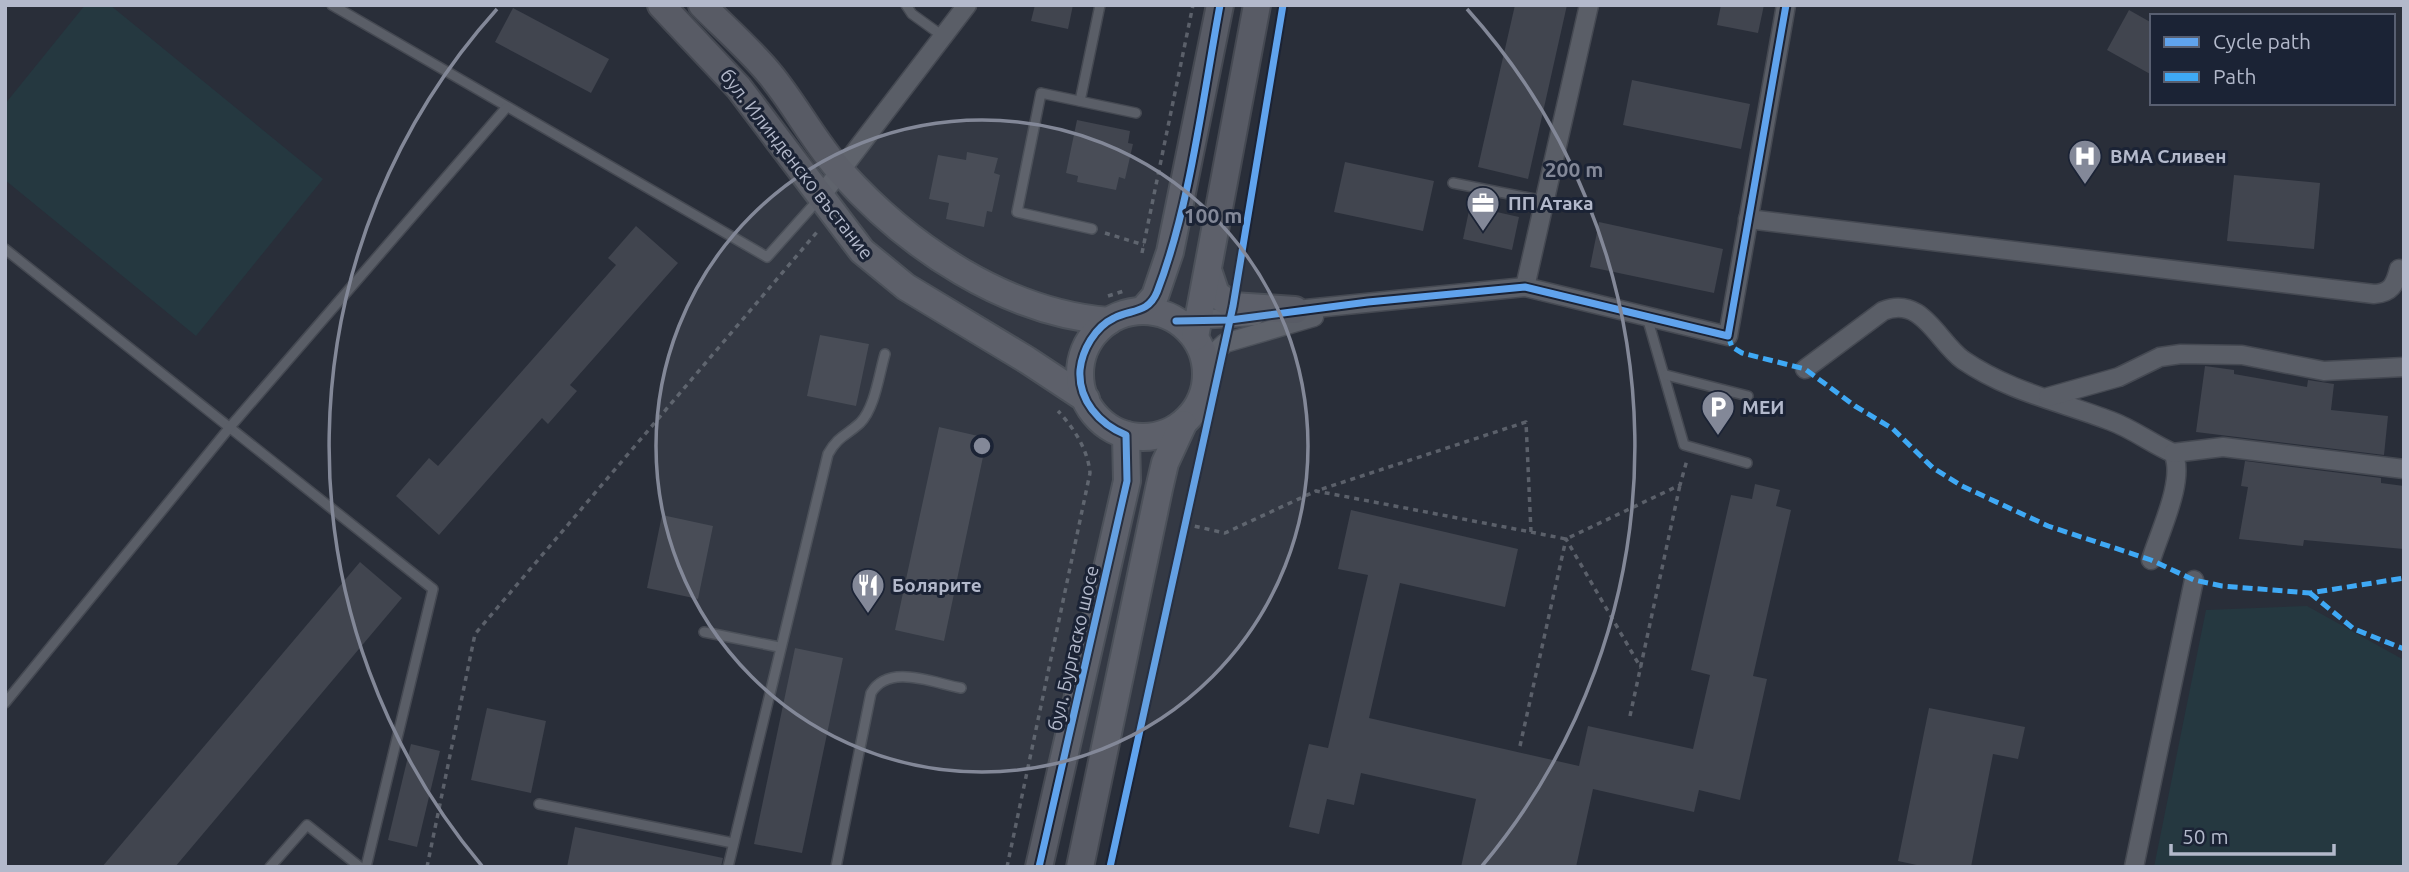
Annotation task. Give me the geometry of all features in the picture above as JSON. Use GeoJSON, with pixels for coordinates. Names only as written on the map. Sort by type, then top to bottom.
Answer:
{"type":"FeatureCollection","features":[{"type":"Feature","properties":{"kind":"main road","name":"бул. Илинденско въстание"},"geometry":{"type":"LineString","coordinates":[[661,5],[739,88],[814,204],[879,267],[933,305],[1043,370],[1086,399],[1104,423],[1126,435]]}},
{"type":"Feature","properties":{"kind":"main road","name":"бул. Илинденско въстание"},"geometry":{"type":"LineString","coordinates":[[702,5],[769,72],[840,171],[891,222],[959,270],[1031,303],[1087,320],[1106,309]]}},
{"type":"Feature","properties":{"kind":"main road"},"geometry":{"type":"LineString","coordinates":[[1086,399],[1080,382],[1082,358],[1106,309],[1155,296],[1170,252],[1220,5]]}},
{"type":"Feature","properties":{"kind":"main road"},"geometry":{"type":"LineString","coordinates":[[1080,867],[1165,463],[1183,424],[1202,396],[1204,362],[1190,326],[1209,272],[1257,5]]}},
{"type":"Feature","properties":{"kind":"main road"},"geometry":{"type":"LineString","coordinates":[[1209,272],[1216,294],[1233,306],[1295,310]]}},
{"type":"Feature","properties":{"kind":"main road"},"geometry":{"type":"LineString","coordinates":[[1138,300],[1159,313],[1190,326]]}},
{"type":"Feature","properties":{"kind":"main road"},"geometry":{"type":"LineString","coordinates":[[1126,435],[1146,437],[1183,424]]}},
{"type":"Feature","properties":{"kind":"main road","name":"бул. Бургаско шосе"},"geometry":{"type":"LineString","coordinates":[[1039,867],[1127,481],[1126,435]]}},
{"type":"Feature","properties":{"kind":"street"},"geometry":{"type":"LineString","coordinates":[[814,204],[967,5]]}},
{"type":"Feature","properties":{"kind":"street"},"geometry":{"type":"LineString","coordinates":[[1525,287],[1589,5]]}},
{"type":"Feature","properties":{"kind":"street"},"geometry":{"type":"LineString","coordinates":[[1190,326],[1295,310],[1525,287],[1728,335],[1786,5]]}},
{"type":"Feature","properties":{"kind":"street"},"geometry":{"type":"LineString","coordinates":[[1748,219],[2374,294],[2384,293],[2392,288],[2399,269]]}},
{"type":"Feature","properties":{"kind":"street"},"geometry":{"type":"LineString","coordinates":[[1204,362],[1225,343],[1368,302]]}},
{"type":"Feature","properties":{"kind":"street"},"geometry":{"type":"LineString","coordinates":[[1805,369],[1883,312],[1894,307],[1909,309],[1923,317],[1955,354],[1986,375],[2009,387],[2048,397],[2067,408],[2113,421],[2173,453],[2223,447],[2404,469]]}},
{"type":"Feature","properties":{"kind":"street"},"geometry":{"type":"LineString","coordinates":[[2048,397],[2119,377],[2160,357],[2180,354],[2242,355],[2324,371],[2404,367]]}},
{"type":"Feature","properties":{"kind":"street"},"geometry":{"type":"LineString","coordinates":[[2151,560],[2177,473],[2177,461],[2173,453]]}},
{"type":"Feature","properties":{"kind":"street"},"geometry":{"type":"LineString","coordinates":[[2134,867],[2194,580]]}},
{"type":"Feature","properties":{"kind":"lane"},"geometry":{"type":"LineString","coordinates":[[332,5],[767,257],[814,204]]}},
{"type":"Feature","properties":{"kind":"lane"},"geometry":{"type":"LineString","coordinates":[[906,5],[912,14],[944,37]]}},
{"type":"Feature","properties":{"kind":"lane"},"geometry":{"type":"LineString","coordinates":[[1080,101],[1100,5]]}},
{"type":"Feature","properties":{"kind":"lane"},"geometry":{"type":"LineString","coordinates":[[1093,229],[1017,212],[1041,93],[1136,113]]}},
{"type":"Feature","properties":{"kind":"lane"},"geometry":{"type":"LineString","coordinates":[[5,703],[230,427],[506,107]]}},
{"type":"Feature","properties":{"kind":"lane"},"geometry":{"type":"LineString","coordinates":[[1453,183],[1545,201]]}},
{"type":"Feature","properties":{"kind":"lane"},"geometry":{"type":"LineString","coordinates":[[5,249],[433,589],[366,867]]}},
{"type":"Feature","properties":{"kind":"lane"},"geometry":{"type":"LineString","coordinates":[[1647,317],[1684,445],[1747,463]]}},
{"type":"Feature","properties":{"kind":"lane"},"geometry":{"type":"LineString","coordinates":[[728,867],[779,647],[828,454],[836,439],[859,424],[866,415],[885,354]]}},
{"type":"Feature","properties":{"kind":"lane"},"geometry":{"type":"LineString","coordinates":[[1665,374],[1748,396]]}},
{"type":"Feature","properties":{"kind":"lane"},"geometry":{"type":"LineString","coordinates":[[704,632],[779,647]]}},
{"type":"Feature","properties":{"kind":"lane"},"geometry":{"type":"LineString","coordinates":[[836,867],[871,693],[875,686],[881,680],[897,676],[961,688]]}},
{"type":"Feature","properties":{"kind":"lane"},"geometry":{"type":"LineString","coordinates":[[539,804],[733,843]]}},
{"type":"Feature","properties":{"kind":"lane"},"geometry":{"type":"LineString","coordinates":[[270,867],[307,825],[360,867]]}},
{"type":"Feature","properties":{"kind":"path"},"geometry":{"type":"LineString","coordinates":[[1142,256],[1193,5]]}},
{"type":"Feature","properties":{"kind":"path"},"geometry":{"type":"LineString","coordinates":[[427,867],[475,634],[818,231],[814,204]]}},
{"type":"Feature","properties":{"kind":"path"},"geometry":{"type":"LineString","coordinates":[[1093,229],[1144,245]]}},
{"type":"Feature","properties":{"kind":"path"},"geometry":{"type":"LineString","coordinates":[[1106,309],[1138,300]]}},
{"type":"Feature","properties":{"kind":"path"},"geometry":{"type":"LineString","coordinates":[[1007,867],[1090,474],[1089,460],[1082,445],[1065,419],[1042,393],[1043,370]]}},
{"type":"Feature","properties":{"kind":"path"},"geometry":{"type":"LineString","coordinates":[[1185,524],[1226,533],[1316,491],[1526,422],[1531,532]]}},
{"type":"Feature","properties":{"kind":"path"},"geometry":{"type":"LineString","coordinates":[[1630,716],[1690,447]]}},
{"type":"Feature","properties":{"kind":"path"},"geometry":{"type":"LineString","coordinates":[[1316,491],[1566,539],[1680,485]]}},
{"type":"Feature","properties":{"kind":"path"},"geometry":{"type":"LineString","coordinates":[[1182,537],[1187,514]]}},
{"type":"Feature","properties":{"kind":"path"},"geometry":{"type":"LineString","coordinates":[[1566,539],[1641,668]]}},
{"type":"Feature","properties":{"kind":"path"},"geometry":{"type":"LineString","coordinates":[[1520,746],[1566,539]]}},
{"type":"Feature","properties":{"kind":"shaded area"},"geometry":{"type":"Polygon","coordinates":[[[85,5],[110,5],[323,179],[196,336],[5,180],[5,104],[85,5]]]}},
{"type":"Feature","properties":{"kind":"shaded area"},"geometry":{"type":"Polygon","coordinates":[[[2307,606],[2404,660],[2404,867],[2154,867],[2206,610],[2307,606]]]}},
{"type":"Feature","properties":{"kind":"building"},"geometry":{"type":"Polygon","coordinates":[[[1035,5],[1073,5],[1068,29],[1031,21],[1035,5]]]}},
{"type":"Feature","properties":{"kind":"building"},"geometry":{"type":"Polygon","coordinates":[[[1515,5],[1567,5],[1528,179],[1478,167],[1515,5]]]}},
{"type":"Feature","properties":{"kind":"building"},"geometry":{"type":"Polygon","coordinates":[[[1721,5],[1764,5],[1758,33],[1717,25],[1721,5]]]}},
{"type":"Feature","properties":{"kind":"building"},"geometry":{"type":"Polygon","coordinates":[[[513,8],[609,59],[591,93],[495,42],[513,8]]]}},
{"type":"Feature","properties":{"kind":"building"},"geometry":{"type":"Polygon","coordinates":[[[2129,10],[2150,22],[2150,74],[2107,50],[2129,10]]]}},
{"type":"Feature","properties":{"kind":"building"},"geometry":{"type":"Polygon","coordinates":[[[1632,80],[1750,104],[1741,149],[1623,125],[1632,80]]]}},
{"type":"Feature","properties":{"kind":"building"},"geometry":{"type":"Polygon","coordinates":[[[1077,120],[1130,131],[1128,143],[1133,144],[1125,179],[1119,177],[1116,190],[1077,182],[1078,176],[1066,173],[1077,120]]]}},
{"type":"Feature","properties":{"kind":"building"},"geometry":{"type":"Polygon","coordinates":[[[967,152],[998,158],[994,173],[1000,175],[992,212],[987,211],[984,227],[946,219],[949,203],[929,199],[938,155],[966,160],[967,152]]]}},
{"type":"Feature","properties":{"kind":"building"},"geometry":{"type":"Polygon","coordinates":[[[1345,162],[1434,181],[1423,231],[1334,212],[1345,162]]]}},
{"type":"Feature","properties":{"kind":"building"},"geometry":{"type":"Polygon","coordinates":[[[2234,175],[2320,183],[2314,249],[2227,241],[2234,175]]]}},
{"type":"Feature","properties":{"kind":"building"},"geometry":{"type":"Polygon","coordinates":[[[1470,206],[1519,217],[1512,250],[1463,239],[1470,206]]]}},
{"type":"Feature","properties":{"kind":"building"},"geometry":{"type":"Polygon","coordinates":[[[1599,222],[1723,249],[1714,293],[1590,267],[1599,222]]]}},
{"type":"Feature","properties":{"kind":"building"},"geometry":{"type":"Polygon","coordinates":[[[636,226],[678,263],[570,385],[577,391],[548,424],[542,418],[439,535],[396,496],[429,458],[438,466],[616,265],[608,258],[636,226]]]}},
{"type":"Feature","properties":{"kind":"building"},"geometry":{"type":"Polygon","coordinates":[[[820,335],[869,344],[856,406],[807,396],[820,335]]]}},
{"type":"Feature","properties":{"kind":"building"},"geometry":{"type":"Polygon","coordinates":[[[2205,366],[2307,387],[2308,380],[2334,384],[2331,410],[2388,416],[2384,455],[2196,432],[2205,366]]]}},
{"type":"Feature","properties":{"kind":"building"},"geometry":{"type":"Polygon","coordinates":[[[939,427],[987,438],[944,641],[895,630],[939,427]]]}},
{"type":"Feature","properties":{"kind":"building"},"geometry":{"type":"Polygon","coordinates":[[[2245,461],[2381,478],[2381,483],[2404,486],[2404,549],[2304,540],[2303,546],[2239,539],[2248,487],[2241,486],[2245,461]]]}},
{"type":"Feature","properties":{"kind":"building"},"geometry":{"type":"Polygon","coordinates":[[[1755,484],[1780,490],[1776,506],[1791,510],[1753,676],[1767,679],[1740,800],[1699,790],[1694,812],[1593,789],[1576,867],[1461,867],[1476,799],[1361,773],[1354,805],[1327,799],[1319,834],[1289,827],[1309,744],[1328,748],[1368,575],[1338,569],[1351,510],[1518,549],[1505,607],[1400,583],[1369,718],[1579,766],[1588,726],[1693,749],[1710,675],[1691,670],[1731,495],[1752,499],[1755,484]]]}},
{"type":"Feature","properties":{"kind":"building"},"geometry":{"type":"Polygon","coordinates":[[[662,515],[713,526],[698,599],[647,588],[662,515]]]}},
{"type":"Feature","properties":{"kind":"building"},"geometry":{"type":"Polygon","coordinates":[[[360,562],[402,598],[175,867],[102,867],[360,562]]]}},
{"type":"Feature","properties":{"kind":"building"},"geometry":{"type":"Polygon","coordinates":[[[795,648],[843,658],[802,853],[754,844],[795,648]]]}},
{"type":"Feature","properties":{"kind":"building"},"geometry":{"type":"Polygon","coordinates":[[[487,708],[546,721],[531,793],[471,780],[487,708]]]}},
{"type":"Feature","properties":{"kind":"building"},"geometry":{"type":"Polygon","coordinates":[[[1929,708],[2025,727],[2018,759],[1993,754],[1971,867],[1926,867],[1898,861],[1929,708]]]}},
{"type":"Feature","properties":{"kind":"building"},"geometry":{"type":"Polygon","coordinates":[[[411,744],[440,751],[417,847],[388,840],[411,744]]]}},
{"type":"Feature","properties":{"kind":"building"},"geometry":{"type":"Polygon","coordinates":[[[575,827],[723,858],[721,867],[567,867],[575,827]]]}},
{"type":"Feature","properties":{"kind":"marked path"},"geometry":{"type":"LineString","coordinates":[[1728,336],[1732,347],[1742,353],[1805,369],[1855,406],[1893,429],[1933,468],[1962,486],[2048,526],[2151,560],[2194,580],[2222,586],[2310,593],[2404,578]]}},
{"type":"Feature","properties":{"kind":"marked path"},"geometry":{"type":"LineString","coordinates":[[2310,593],[2354,629],[2404,649]]}},
{"type":"Feature","properties":{"kind":"cycle path"},"geometry":{"type":"LineString","coordinates":[[1039,867],[1127,481],[1126,435],[1107,424],[1092,410],[1080,381],[1081,362],[1087,347],[1101,327],[1120,315],[1144,308],[1157,292],[1187,188],[1220,5]]}},
{"type":"Feature","properties":{"kind":"cycle path"},"geometry":{"type":"LineString","coordinates":[[1110,867],[1233,306],[1283,5]]}},
{"type":"Feature","properties":{"kind":"cycle path"},"geometry":{"type":"LineString","coordinates":[[1176,321],[1230,320],[1368,302],[1525,287],[1728,336],[1786,5]]}},
{"type":"Feature","properties":{"kind":"place","name":"ВМА Сливен"},"geometry":{"type":"Point","coordinates":[2085,186]}},
{"type":"Feature","properties":{"kind":"place","name":"ПП Атака"},"geometry":{"type":"Point","coordinates":[1483,233]}},
{"type":"Feature","properties":{"kind":"place","name":"МЕИ"},"geometry":{"type":"Point","coordinates":[1718,437]}},
{"type":"Feature","properties":{"kind":"place","name":"Болярите"},"geometry":{"type":"Point","coordinates":[868,615]}}]}
